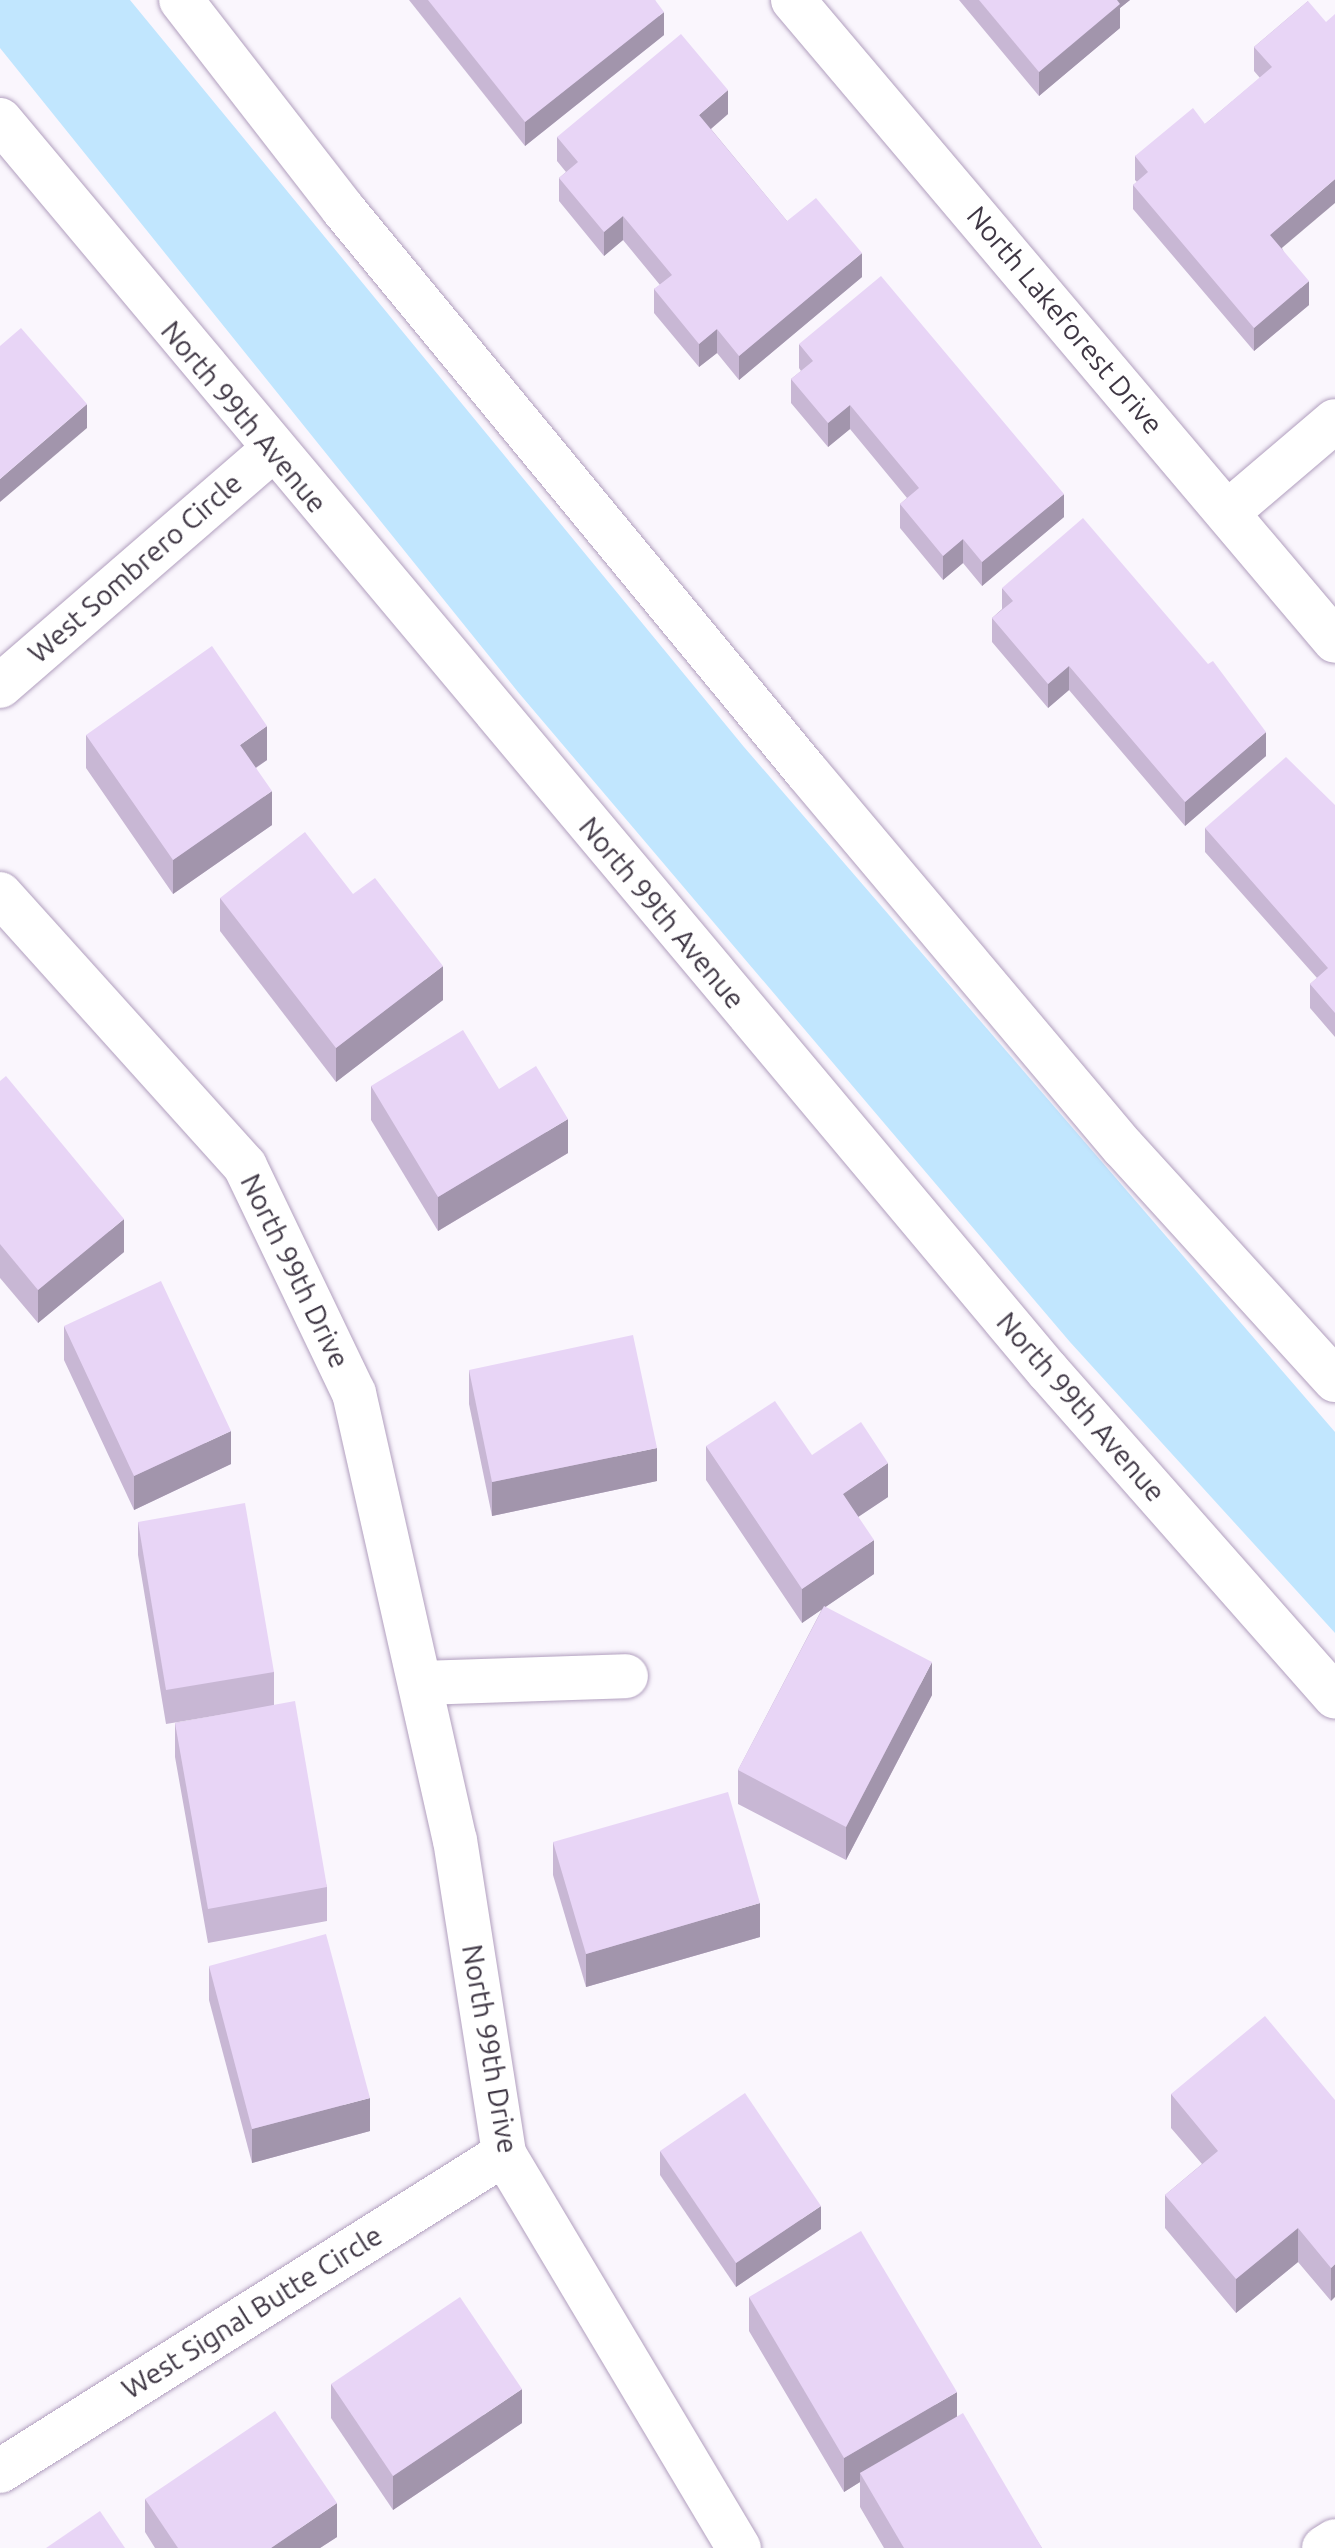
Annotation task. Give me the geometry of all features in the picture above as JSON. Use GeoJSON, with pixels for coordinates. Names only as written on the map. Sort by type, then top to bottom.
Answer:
{"type":"FeatureCollection","features":[{"type":"Feature","properties":{"kind":"street"},"geometry":{"type":"LineString","coordinates":[[181,0],[343,209],[817,785],[1123,1147],[1335,1380]]}},
{"type":"Feature","properties":{"kind":"street","name":"North Lakeforest Drive"},"geometry":{"type":"LineString","coordinates":[[793,0],[1335,641]]}},
{"type":"Feature","properties":{"kind":"street","name":"North 99th Avenue"},"geometry":{"type":"LineString","coordinates":[[0,120],[271,451],[1048,1371],[1335,1696]]}},
{"type":"Feature","properties":{"kind":"street"},"geometry":{"type":"LineString","coordinates":[[1228,512],[1335,421]]}},
{"type":"Feature","properties":{"kind":"street","name":"West Sombrero Circle"},"geometry":{"type":"LineString","coordinates":[[0,686],[271,451]]}},
{"type":"Feature","properties":{"kind":"street","name":"North 99th Drive"},"geometry":{"type":"LineString","coordinates":[[0,894],[245,1166],[354,1393],[455,1840],[504,2154],[739,2548]]}},
{"type":"Feature","properties":{"kind":"street"},"geometry":{"type":"LineString","coordinates":[[420,1683],[626,1676]]}},
{"type":"Feature","properties":{"kind":"street","name":"West Signal Butte Circle"},"geometry":{"type":"LineString","coordinates":[[0,2471],[504,2154]]}},
{"type":"Feature","properties":{"kind":"street"},"geometry":{"type":"LineString","coordinates":[[1324,2548],[1335,2541]]}},
{"type":"Feature","properties":{"kind":"water"},"geometry":{"type":"Polygon","coordinates":[[[0,0],[130,0],[744,747],[1335,1432],[1335,1633],[1070,1342],[518,692],[0,48],[0,0]]]}},
{"type":"Feature","properties":{"kind":"building"},"geometry":{"type":"Polygon","coordinates":[[[428,0],[655,0],[664,12],[525,122],[428,0]]]}},
{"type":"Feature","properties":{"kind":"building"},"geometry":{"type":"Polygon","coordinates":[[[979,0],[1117,0],[1120,4],[1039,72],[979,0]]]}},
{"type":"Feature","properties":{"kind":"building"},"geometry":{"type":"Polygon","coordinates":[[[1308,1],[1326,22],[1335,14],[1335,179],[1270,235],[1309,281],[1254,328],[1133,185],[1148,172],[1135,156],[1193,108],[1205,124],[1272,67],[1254,47],[1308,1]]]}},
{"type":"Feature","properties":{"kind":"building"},"geometry":{"type":"Polygon","coordinates":[[[681,34],[728,90],[699,115],[787,221],[816,198],[862,253],[739,356],[717,329],[699,344],[654,289],[672,275],[623,216],[604,232],[559,178],[578,162],[557,137],[681,34]]]}},
{"type":"Feature","properties":{"kind":"building"},"geometry":{"type":"Polygon","coordinates":[[[881,276],[1064,494],[982,562],[963,539],[943,556],[900,504],[919,488],[850,405],[828,423],[791,379],[813,361],[799,344],[881,276]]]}},
{"type":"Feature","properties":{"kind":"building"},"geometry":{"type":"Polygon","coordinates":[[[21,328],[87,404],[0,479],[0,346],[21,328]]]}},
{"type":"Feature","properties":{"kind":"building"},"geometry":{"type":"Polygon","coordinates":[[[1083,518],[1208,664],[1213,661],[1266,732],[1185,802],[1069,666],[1048,684],[992,618],[1013,601],[1002,588],[1083,518]]]}},
{"type":"Feature","properties":{"kind":"building"},"geometry":{"type":"Polygon","coordinates":[[[212,646],[267,726],[240,745],[272,791],[173,860],[86,735],[212,646]]]}},
{"type":"Feature","properties":{"kind":"building"},"geometry":{"type":"Polygon","coordinates":[[[1286,757],[1335,805],[1335,1013],[1310,984],[1328,968],[1205,828],[1286,757]]]}},
{"type":"Feature","properties":{"kind":"building"},"geometry":{"type":"Polygon","coordinates":[[[305,832],[353,894],[375,878],[443,966],[336,1048],[220,898],[305,832]]]}},
{"type":"Feature","properties":{"kind":"building"},"geometry":{"type":"Polygon","coordinates":[[[463,1030],[499,1089],[536,1066],[568,1119],[438,1197],[371,1086],[463,1030]]]}},
{"type":"Feature","properties":{"kind":"building"},"geometry":{"type":"Polygon","coordinates":[[[6,1076],[124,1219],[38,1290],[0,1244],[0,1081],[6,1076]]]}},
{"type":"Feature","properties":{"kind":"building"},"geometry":{"type":"Polygon","coordinates":[[[161,1281],[231,1431],[134,1476],[64,1326],[161,1281]]]}},
{"type":"Feature","properties":{"kind":"building"},"geometry":{"type":"Polygon","coordinates":[[[633,1335],[657,1448],[492,1482],[469,1370],[633,1335]]]}},
{"type":"Feature","properties":{"kind":"building"},"geometry":{"type":"Polygon","coordinates":[[[775,1401],[812,1455],[861,1422],[888,1463],[843,1494],[874,1540],[802,1589],[706,1446],[775,1401]]]}},
{"type":"Feature","properties":{"kind":"building"},"geometry":{"type":"Polygon","coordinates":[[[245,1503],[274,1672],[166,1690],[138,1522],[245,1503]]]}},
{"type":"Feature","properties":{"kind":"building"},"geometry":{"type":"Polygon","coordinates":[[[824,1606],[932,1662],[846,1827],[738,1770],[824,1606]]]}},
{"type":"Feature","properties":{"kind":"building"},"geometry":{"type":"Polygon","coordinates":[[[295,1701],[327,1887],[208,1909],[175,1723],[295,1701]]]}},
{"type":"Feature","properties":{"kind":"building"},"geometry":{"type":"Polygon","coordinates":[[[728,1792],[760,1903],[586,1954],[553,1842],[728,1792]]]}},
{"type":"Feature","properties":{"kind":"building"},"geometry":{"type":"Polygon","coordinates":[[[326,1934],[370,2098],[252,2129],[209,1966],[326,1934]]]}},
{"type":"Feature","properties":{"kind":"building"},"geometry":{"type":"Polygon","coordinates":[[[1265,2016],[1335,2100],[1335,2264],[1331,2268],[1298,2228],[1236,2279],[1165,2195],[1218,2151],[1171,2094],[1265,2016]]]}},
{"type":"Feature","properties":{"kind":"building"},"geometry":{"type":"Polygon","coordinates":[[[745,2093],[821,2206],[736,2263],[660,2151],[745,2093]]]}},
{"type":"Feature","properties":{"kind":"building"},"geometry":{"type":"Polygon","coordinates":[[[861,2231],[957,2392],[844,2458],[749,2297],[861,2231]]]}},
{"type":"Feature","properties":{"kind":"building"},"geometry":{"type":"Polygon","coordinates":[[[460,2297],[522,2389],[393,2476],[331,2384],[460,2297]]]}},
{"type":"Feature","properties":{"kind":"building"},"geometry":{"type":"Polygon","coordinates":[[[275,2411],[337,2503],[271,2548],[178,2548],[145,2499],[275,2411]]]}},
{"type":"Feature","properties":{"kind":"building"},"geometry":{"type":"Polygon","coordinates":[[[963,2413],[1042,2548],[904,2548],[860,2473],[963,2413]]]}},
{"type":"Feature","properties":{"kind":"building"},"geometry":{"type":"Polygon","coordinates":[[[100,2511],[125,2548],[46,2548],[100,2511]]]}}]}
